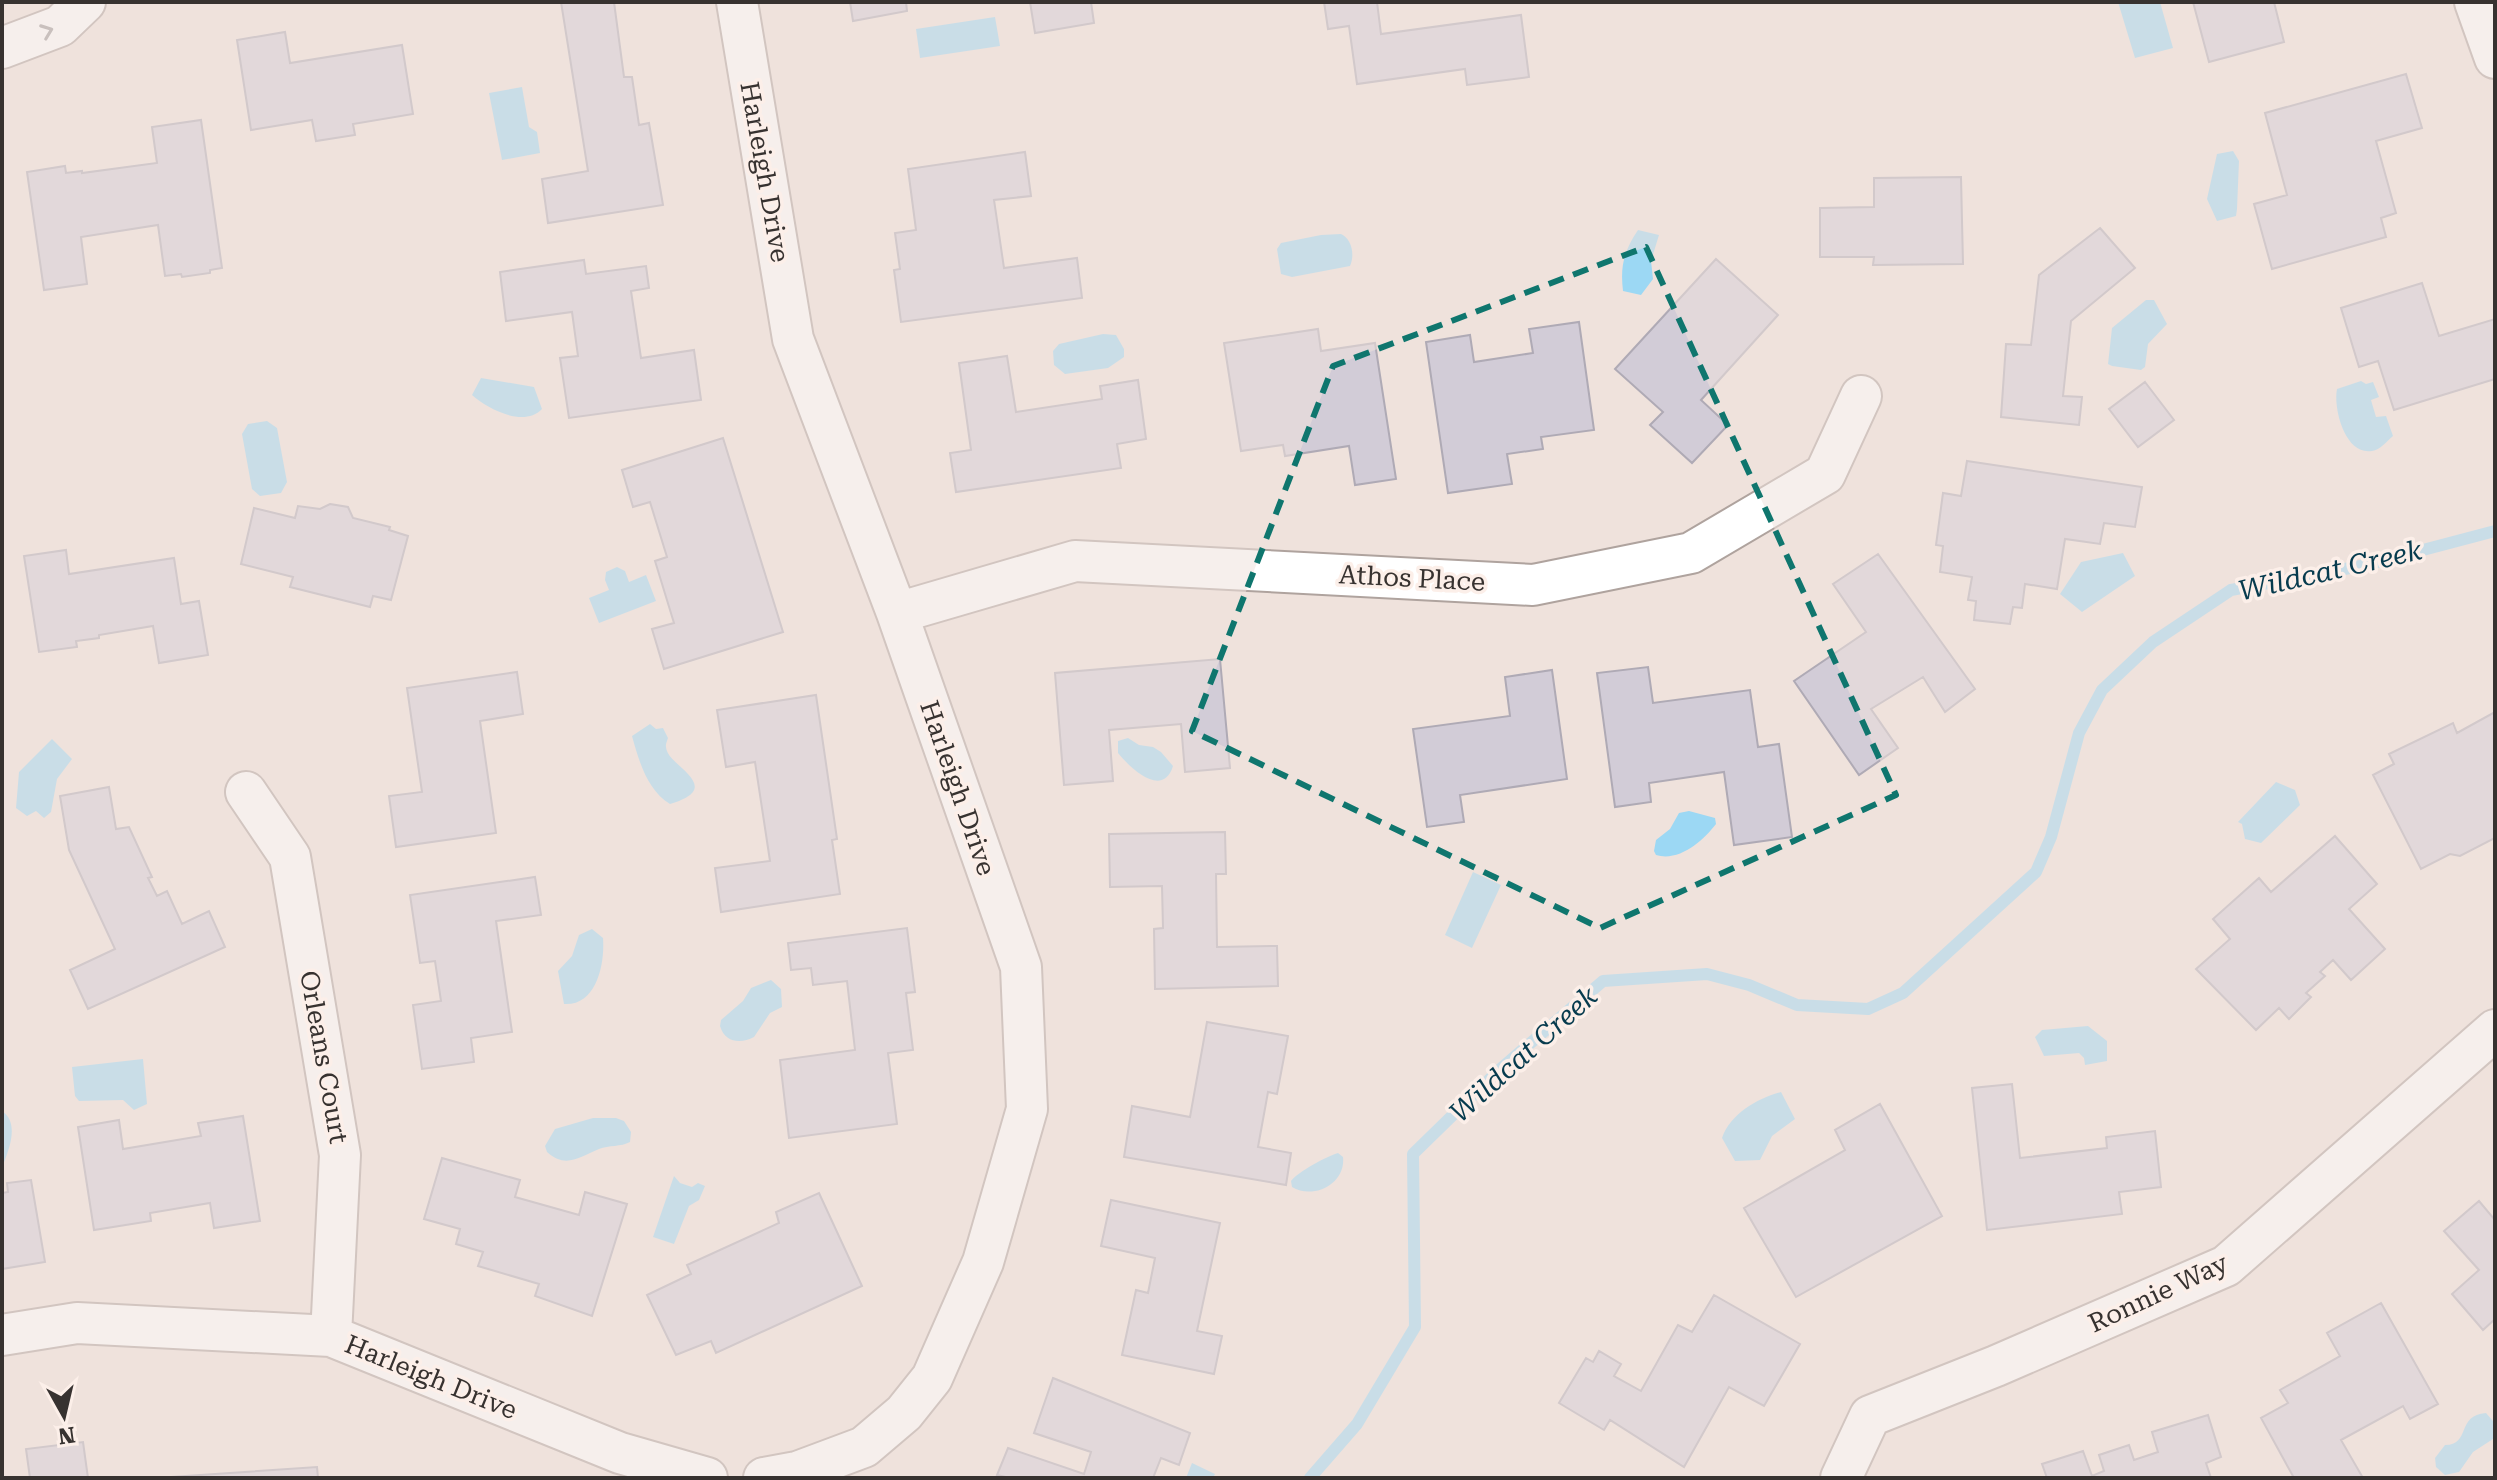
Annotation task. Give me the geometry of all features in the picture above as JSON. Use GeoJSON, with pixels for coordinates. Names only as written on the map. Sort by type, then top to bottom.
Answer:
{"type":"FeatureCollection","features":[{"type":"Feature","properties":{"kind":"street"},"geometry":{"type":"LineString","coordinates":[[2,48],[60,26],[85,2]]}},
{"type":"Feature","properties":{"kind":"street","name":"Harleigh Drive"},"geometry":{"type":"LineString","coordinates":[[737,2],[793,339],[897,613],[1021,967],[1027,1109],[983,1262],[932,1378],[904,1413],[864,1447],[797,1472],[764,1478]]}},
{"type":"Feature","properties":{"kind":"street"},"geometry":{"type":"LineString","coordinates":[[2475,2],[2495,58]]}},
{"type":"Feature","properties":{"kind":"street","name":"Athos Place"},"geometry":{"type":"LineString","coordinates":[[897,613],[1075,561],[1533,585],[1691,553],[1825,474],[1861,396]]}},
{"type":"Feature","properties":{"kind":"street","name":"Orleans Court"},"geometry":{"type":"LineString","coordinates":[[246,792],[290,857],[340,1155],[331,1336]]}},
{"type":"Feature","properties":{"kind":"street","name":"Ronnie Way"},"geometry":{"type":"LineString","coordinates":[[1841,1478],[1870,1416],[1996,1366],[2226,1266],[2495,1030]]}},
{"type":"Feature","properties":{"kind":"street","name":"Harleigh Drive"},"geometry":{"type":"LineString","coordinates":[[2,1335],[77,1323],[331,1336],[620,1453],[707,1478]]}},
{"type":"Feature","properties":{"kind":"highlighted area"},"geometry":{"type":"Polygon","coordinates":[[[1646,247],[1896,795],[1600,928],[1192,731],[1333,366],[1646,247]]]}},
{"type":"Feature","properties":{"kind":"water"},"geometry":{"type":"Polygon","coordinates":[[[2118,2],[2160,2],[2173,48],[2135,58],[2118,2]]]}},
{"type":"Feature","properties":{"kind":"water"},"geometry":{"type":"Polygon","coordinates":[[[995,17],[1000,46],[920,58],[916,29],[995,17]]]}},
{"type":"Feature","properties":{"kind":"water"},"geometry":{"type":"Polygon","coordinates":[[[522,87],[529,127],[537,132],[540,153],[502,160],[489,93],[522,87]]]}},
{"type":"Feature","properties":{"kind":"water"},"geometry":{"type":"Polygon","coordinates":[[[2233,151],[2239,161],[2236,216],[2217,221],[2207,199],[2217,154],[2233,151]]]}},
{"type":"Feature","properties":{"kind":"water"},"geometry":{"type":"Polygon","coordinates":[[[1638,230],[1659,235],[1651,261],[1653,279],[1641,295],[1623,291],[1622,282],[1624,259],[1638,230]]]}},
{"type":"Feature","properties":{"kind":"water"},"geometry":{"type":"Polygon","coordinates":[[[1341,234],[1352,248],[1350,266],[1292,277],[1281,274],[1277,249],[1281,243],[1341,234]]]}},
{"type":"Feature","properties":{"kind":"water"},"geometry":{"type":"Polygon","coordinates":[[[2146,300],[2154,300],[2167,324],[2148,344],[2145,367],[2141,370],[2108,364],[2112,328],[2146,300]]]}},
{"type":"Feature","properties":{"kind":"water"},"geometry":{"type":"Polygon","coordinates":[[[1103,334],[1116,335],[1124,349],[1124,357],[1108,368],[1065,374],[1054,365],[1053,351],[1059,344],[1103,334]]]}},
{"type":"Feature","properties":{"kind":"water"},"geometry":{"type":"Polygon","coordinates":[[[481,378],[534,387],[542,409],[526,417],[496,411],[472,395],[481,378]]]}},
{"type":"Feature","properties":{"kind":"water"},"geometry":{"type":"Polygon","coordinates":[[[2361,381],[2366,384],[2373,382],[2379,397],[2371,400],[2376,417],[2386,416],[2393,436],[2372,451],[2363,451],[2348,439],[2337,407],[2337,389],[2361,381]]]}},
{"type":"Feature","properties":{"kind":"water"},"geometry":{"type":"Polygon","coordinates":[[[267,421],[277,428],[287,482],[281,493],[260,496],[252,489],[242,434],[248,424],[267,421]]]}},
{"type":"Feature","properties":{"kind":"water"},"geometry":{"type":"Polygon","coordinates":[[[2123,553],[2135,576],[2082,612],[2060,594],[2081,562],[2123,553]]]}},
{"type":"Feature","properties":{"kind":"water"},"geometry":{"type":"Polygon","coordinates":[[[617,567],[625,571],[629,582],[646,575],[656,601],[599,623],[589,598],[609,590],[606,572],[617,567]]]}},
{"type":"Feature","properties":{"kind":"water"},"geometry":{"type":"Polygon","coordinates":[[[650,724],[656,729],[663,728],[668,738],[667,751],[695,784],[686,798],[670,804],[650,783],[632,736],[650,724]]]}},
{"type":"Feature","properties":{"kind":"water"},"geometry":{"type":"Polygon","coordinates":[[[1128,738],[1161,752],[1173,766],[1168,776],[1162,780],[1146,778],[1130,766],[1118,753],[1118,741],[1128,738]]]}},
{"type":"Feature","properties":{"kind":"water"},"geometry":{"type":"Polygon","coordinates":[[[52,739],[72,759],[57,779],[51,812],[44,818],[36,811],[27,816],[16,808],[19,772],[52,739]]]}},
{"type":"Feature","properties":{"kind":"water"},"geometry":{"type":"Polygon","coordinates":[[[2276,782],[2295,790],[2300,805],[2261,843],[2245,839],[2242,824],[2238,822],[2276,782]]]}},
{"type":"Feature","properties":{"kind":"water"},"geometry":{"type":"Polygon","coordinates":[[[1689,811],[1715,818],[1716,824],[1682,853],[1656,855],[1656,840],[1670,829],[1679,813],[1689,811]]]}},
{"type":"Feature","properties":{"kind":"water"},"geometry":{"type":"Polygon","coordinates":[[[1473,872],[1501,885],[1472,948],[1445,935],[1473,872]]]}},
{"type":"Feature","properties":{"kind":"water"},"geometry":{"type":"Polygon","coordinates":[[[592,929],[603,938],[597,981],[584,998],[564,1004],[558,971],[572,956],[579,935],[592,929]]]}},
{"type":"Feature","properties":{"kind":"water"},"geometry":{"type":"Polygon","coordinates":[[[771,980],[781,989],[782,1007],[770,1013],[754,1037],[744,1041],[730,1039],[722,1032],[721,1020],[743,1001],[751,988],[771,980]]]}},
{"type":"Feature","properties":{"kind":"water"},"geometry":{"type":"Polygon","coordinates":[[[2088,1026],[2107,1041],[2107,1061],[2085,1065],[2079,1053],[2044,1056],[2035,1037],[2042,1030],[2088,1026]]]}},
{"type":"Feature","properties":{"kind":"water"},"geometry":{"type":"Polygon","coordinates":[[[143,1059],[147,1104],[134,1110],[123,1100],[79,1101],[75,1096],[72,1067],[143,1059]]]}},
{"type":"Feature","properties":{"kind":"water"},"geometry":{"type":"Polygon","coordinates":[[[1781,1092],[1795,1119],[1772,1136],[1760,1160],[1735,1161],[1722,1138],[1726,1129],[1746,1108],[1781,1092]]]}},
{"type":"Feature","properties":{"kind":"water"},"geometry":{"type":"Polygon","coordinates":[[[2,1111],[11,1122],[12,1130],[2,1167],[2,1111]]]}},
{"type":"Feature","properties":{"kind":"water"},"geometry":{"type":"Polygon","coordinates":[[[593,1118],[624,1121],[631,1132],[630,1142],[567,1161],[547,1152],[545,1146],[555,1129],[593,1118]]]}},
{"type":"Feature","properties":{"kind":"water"},"geometry":{"type":"Polygon","coordinates":[[[1338,1153],[1343,1157],[1343,1167],[1334,1182],[1309,1192],[1292,1187],[1291,1181],[1300,1173],[1338,1153]]]}},
{"type":"Feature","properties":{"kind":"water"},"geometry":{"type":"Polygon","coordinates":[[[674,1176],[680,1183],[692,1187],[698,1183],[705,1186],[699,1200],[689,1206],[674,1244],[653,1237],[674,1176]]]}},
{"type":"Feature","properties":{"kind":"water"},"geometry":{"type":"Polygon","coordinates":[[[2486,1413],[2493,1421],[2493,1439],[2473,1452],[2459,1472],[2445,1475],[2436,1467],[2435,1458],[2445,1445],[2458,1440],[2471,1419],[2486,1413]]]}},
{"type":"Feature","properties":{"kind":"water"},"geometry":{"type":"Polygon","coordinates":[[[1192,1463],[1215,1474],[1213,1478],[1186,1478],[1192,1463]]]}},
{"type":"Feature","properties":{"kind":"building"},"geometry":{"type":"Polygon","coordinates":[[[561,2],[614,2],[624,77],[632,77],[639,125],[649,123],[663,205],[548,223],[542,179],[588,171],[561,2]]]}},
{"type":"Feature","properties":{"kind":"building"},"geometry":{"type":"Polygon","coordinates":[[[850,2],[906,2],[907,11],[853,21],[850,2]]]}},
{"type":"Feature","properties":{"kind":"building"},"geometry":{"type":"Polygon","coordinates":[[[1030,2],[1091,2],[1094,23],[1035,33],[1030,2]]]}},
{"type":"Feature","properties":{"kind":"building"},"geometry":{"type":"Polygon","coordinates":[[[1324,2],[1377,2],[1381,34],[1521,15],[1529,77],[1467,85],[1465,69],[1357,84],[1349,26],[1328,29],[1324,2]]]}},
{"type":"Feature","properties":{"kind":"building"},"geometry":{"type":"Polygon","coordinates":[[[2193,2],[2274,2],[2284,42],[2209,62],[2193,2]]]}},
{"type":"Feature","properties":{"kind":"building"},"geometry":{"type":"Polygon","coordinates":[[[285,32],[290,63],[402,45],[413,114],[353,124],[355,135],[316,141],[312,120],[251,130],[237,40],[285,32]]]}},
{"type":"Feature","properties":{"kind":"building"},"geometry":{"type":"Polygon","coordinates":[[[2406,74],[2422,128],[2376,141],[2396,213],[2381,218],[2386,237],[2272,269],[2254,204],[2287,195],[2265,113],[2406,74]]]}},
{"type":"Feature","properties":{"kind":"building"},"geometry":{"type":"Polygon","coordinates":[[[201,120],[222,268],[182,277],[181,274],[165,276],[158,225],[81,237],[87,284],[44,290],[27,172],[65,166],[66,173],[82,173],[157,163],[152,127],[201,120]]]}},
{"type":"Feature","properties":{"kind":"building"},"geometry":{"type":"Polygon","coordinates":[[[1025,152],[1031,196],[994,200],[1004,268],[1077,258],[1082,298],[901,322],[894,270],[900,269],[895,233],[916,230],[908,169],[1025,152]]]}},
{"type":"Feature","properties":{"kind":"building"},"geometry":{"type":"Polygon","coordinates":[[[1961,177],[1963,264],[1873,265],[1874,257],[1820,257],[1820,208],[1874,207],[1874,178],[1961,177]]]}},
{"type":"Feature","properties":{"kind":"building"},"geometry":{"type":"Polygon","coordinates":[[[2100,228],[2135,268],[2071,321],[2063,396],[2082,397],[2079,425],[2001,417],[2006,344],[2031,345],[2039,275],[2100,228]]]}},
{"type":"Feature","properties":{"kind":"building"},"geometry":{"type":"Polygon","coordinates":[[[1716,259],[1778,315],[1701,400],[1728,425],[1692,463],[1650,425],[1663,412],[1615,369],[1716,259]]]}},
{"type":"Feature","properties":{"kind":"building"},"geometry":{"type":"Polygon","coordinates":[[[584,260],[586,274],[646,266],[649,288],[631,291],[641,358],[694,350],[701,400],[569,418],[560,358],[578,356],[572,312],[506,321],[500,272],[584,260]]]}},
{"type":"Feature","properties":{"kind":"building"},"geometry":{"type":"Polygon","coordinates":[[[2422,283],[2439,336],[2495,319],[2495,379],[2394,410],[2378,361],[2359,367],[2341,308],[2422,283]]]}},
{"type":"Feature","properties":{"kind":"building"},"geometry":{"type":"Polygon","coordinates":[[[1579,322],[1594,430],[1541,437],[1543,449],[1507,454],[1512,484],[1448,493],[1426,342],[1470,335],[1474,362],[1533,353],[1529,329],[1579,322]]]}},
{"type":"Feature","properties":{"kind":"building"},"geometry":{"type":"Polygon","coordinates":[[[1318,329],[1321,351],[1375,343],[1396,479],[1355,485],[1349,446],[1285,456],[1283,445],[1241,451],[1224,343],[1318,329]]]}},
{"type":"Feature","properties":{"kind":"building"},"geometry":{"type":"Polygon","coordinates":[[[1007,356],[1016,412],[1102,399],[1100,386],[1138,380],[1146,439],[1117,444],[1121,468],[956,492],[950,453],[971,450],[959,363],[1007,356]]]}},
{"type":"Feature","properties":{"kind":"building"},"geometry":{"type":"Polygon","coordinates":[[[2145,382],[2174,420],[2138,447],[2109,409],[2145,382]]]}},
{"type":"Feature","properties":{"kind":"building"},"geometry":{"type":"Polygon","coordinates":[[[723,438],[783,632],[664,669],[652,629],[674,623],[655,561],[667,557],[650,502],[633,507],[622,470],[723,438]]]}},
{"type":"Feature","properties":{"kind":"building"},"geometry":{"type":"Polygon","coordinates":[[[1967,461],[2142,487],[2135,527],[2104,523],[2100,544],[2065,539],[2057,589],[2025,584],[2022,608],[2013,607],[2010,624],[1974,620],[1976,601],[1968,600],[1972,577],[1940,572],[1943,546],[1936,545],[1943,493],[1961,496],[1967,461]]]}},
{"type":"Feature","properties":{"kind":"building"},"geometry":{"type":"Polygon","coordinates":[[[330,504],[348,507],[353,518],[390,527],[389,530],[408,536],[391,600],[373,596],[370,607],[290,587],[293,577],[241,564],[254,508],[295,518],[298,506],[320,509],[330,504]]]}},
{"type":"Feature","properties":{"kind":"building"},"geometry":{"type":"Polygon","coordinates":[[[66,550],[69,574],[174,558],[181,604],[199,601],[208,655],[159,663],[153,626],[76,641],[77,647],[39,652],[24,556],[66,550]]]}},
{"type":"Feature","properties":{"kind":"building"},"geometry":{"type":"Polygon","coordinates":[[[1878,554],[1975,689],[1945,712],[1923,677],[1871,709],[1898,748],[1859,775],[1794,681],[1866,632],[1833,584],[1878,554]]]}},
{"type":"Feature","properties":{"kind":"building"},"geometry":{"type":"Polygon","coordinates":[[[1220,659],[1230,768],[1185,772],[1181,724],[1109,730],[1113,781],[1064,785],[1055,673],[1220,659]]]}},
{"type":"Feature","properties":{"kind":"building"},"geometry":{"type":"Polygon","coordinates":[[[1648,667],[1653,703],[1750,690],[1758,747],[1779,744],[1792,837],[1734,845],[1724,772],[1649,783],[1651,802],[1615,807],[1597,673],[1648,667]]]}},
{"type":"Feature","properties":{"kind":"building"},"geometry":{"type":"Polygon","coordinates":[[[1552,670],[1567,779],[1460,795],[1464,822],[1427,827],[1413,729],[1510,716],[1505,677],[1552,670]]]}},
{"type":"Feature","properties":{"kind":"building"},"geometry":{"type":"Polygon","coordinates":[[[517,672],[523,714],[480,721],[496,833],[396,847],[389,796],[422,792],[407,688],[517,672]]]}},
{"type":"Feature","properties":{"kind":"building"},"geometry":{"type":"Polygon","coordinates":[[[816,695],[837,839],[832,840],[840,894],[721,912],[715,868],[770,861],[755,762],[726,767],[717,710],[816,695]]]}},
{"type":"Feature","properties":{"kind":"building"},"geometry":{"type":"Polygon","coordinates":[[[2495,712],[2495,838],[2460,856],[2450,854],[2421,869],[2373,775],[2394,764],[2389,754],[2453,723],[2457,733],[2495,712]]]}},
{"type":"Feature","properties":{"kind":"building"},"geometry":{"type":"Polygon","coordinates":[[[109,787],[116,829],[129,827],[152,877],[148,878],[157,896],[167,891],[182,924],[209,911],[225,947],[88,1009],[70,970],[115,949],[69,850],[60,796],[109,787]]]}},
{"type":"Feature","properties":{"kind":"building"},"geometry":{"type":"Polygon","coordinates":[[[1225,832],[1226,874],[1216,874],[1217,947],[1277,946],[1278,986],[1155,989],[1154,929],[1163,928],[1162,886],[1110,887],[1109,834],[1225,832]]]}},
{"type":"Feature","properties":{"kind":"building"},"geometry":{"type":"Polygon","coordinates":[[[2335,836],[2377,884],[2349,909],[2385,949],[2351,980],[2333,960],[2320,972],[2325,976],[2306,993],[2311,997],[2289,1019],[2279,1008],[2256,1030],[2196,969],[2230,939],[2213,919],[2259,878],[2271,892],[2335,836]]]}},
{"type":"Feature","properties":{"kind":"building"},"geometry":{"type":"Polygon","coordinates":[[[535,877],[541,915],[496,921],[512,1032],[471,1038],[474,1062],[422,1069],[413,1005],[441,1001],[435,961],[420,963],[410,895],[535,877]]]}},
{"type":"Feature","properties":{"kind":"building"},"geometry":{"type":"Polygon","coordinates":[[[907,928],[915,992],[906,993],[913,1050],[888,1053],[897,1124],[789,1138],[780,1060],[855,1050],[847,981],[813,985],[811,968],[791,970],[788,943],[907,928]]]}},
{"type":"Feature","properties":{"kind":"building"},"geometry":{"type":"Polygon","coordinates":[[[1207,1022],[1288,1036],[1277,1094],[1268,1092],[1258,1147],[1291,1153],[1286,1185],[1124,1157],[1132,1106],[1190,1117],[1207,1022]]]}},
{"type":"Feature","properties":{"kind":"building"},"geometry":{"type":"Polygon","coordinates":[[[2012,1084],[2020,1158],[2107,1148],[2106,1137],[2155,1131],[2161,1187],[2119,1192],[2122,1214],[1987,1230],[1972,1088],[2012,1084]]]}},
{"type":"Feature","properties":{"kind":"building"},"geometry":{"type":"Polygon","coordinates":[[[1880,1104],[1942,1216],[1796,1297],[1744,1208],[1845,1150],[1835,1130],[1880,1104]]]}},
{"type":"Feature","properties":{"kind":"building"},"geometry":{"type":"Polygon","coordinates":[[[243,1116],[260,1221],[214,1228],[210,1203],[150,1213],[151,1221],[94,1230],[78,1127],[119,1120],[123,1149],[201,1136],[198,1123],[243,1116]]]}},
{"type":"Feature","properties":{"kind":"building"},"geometry":{"type":"Polygon","coordinates":[[[442,1158],[520,1180],[515,1197],[579,1215],[585,1192],[627,1204],[592,1316],[535,1296],[539,1284],[478,1266],[483,1252],[456,1244],[460,1229],[424,1219],[442,1158]]]}},
{"type":"Feature","properties":{"kind":"building"},"geometry":{"type":"Polygon","coordinates":[[[31,1180],[45,1262],[2,1269],[2,1193],[8,1192],[7,1183],[31,1180]]]}},
{"type":"Feature","properties":{"kind":"building"},"geometry":{"type":"Polygon","coordinates":[[[819,1193],[862,1286],[716,1353],[711,1341],[676,1355],[647,1295],[691,1274],[687,1265],[779,1223],[776,1212],[819,1193]]]}},
{"type":"Feature","properties":{"kind":"building"},"geometry":{"type":"Polygon","coordinates":[[[1111,1200],[1220,1223],[1197,1331],[1222,1336],[1214,1374],[1122,1355],[1136,1290],[1148,1293],[1155,1258],[1101,1246],[1111,1200]]]}},
{"type":"Feature","properties":{"kind":"building"},"geometry":{"type":"Polygon","coordinates":[[[2479,1201],[2495,1220],[2495,1319],[2483,1330],[2452,1294],[2479,1270],[2444,1231],[2479,1201]]]}},
{"type":"Feature","properties":{"kind":"building"},"geometry":{"type":"Polygon","coordinates":[[[1714,1295],[1800,1344],[1764,1406],[1729,1387],[1684,1467],[1610,1420],[1604,1430],[1559,1403],[1586,1358],[1593,1362],[1599,1351],[1621,1364],[1614,1376],[1641,1391],[1678,1325],[1692,1332],[1714,1295]]]}},
{"type":"Feature","properties":{"kind":"building"},"geometry":{"type":"Polygon","coordinates":[[[2381,1303],[2438,1404],[2410,1419],[2403,1406],[2341,1440],[2363,1478],[2294,1478],[2261,1418],[2288,1403],[2280,1390],[2340,1356],[2327,1333],[2381,1303]]]}},
{"type":"Feature","properties":{"kind":"building"},"geometry":{"type":"Polygon","coordinates":[[[1053,1378],[1190,1433],[1179,1465],[1161,1458],[1153,1478],[1010,1478],[997,1475],[1008,1448],[1084,1474],[1091,1452],[1034,1433],[1053,1378]]]}},
{"type":"Feature","properties":{"kind":"building"},"geometry":{"type":"Polygon","coordinates":[[[2208,1415],[2221,1457],[2206,1463],[2211,1478],[2047,1478],[2042,1464],[2083,1451],[2092,1476],[2104,1471],[2099,1455],[2129,1445],[2134,1460],[2158,1452],[2152,1432],[2208,1415]]]}},
{"type":"Feature","properties":{"kind":"building"},"geometry":{"type":"Polygon","coordinates":[[[83,1442],[88,1478],[30,1478],[26,1449],[83,1442]]]}},
{"type":"Feature","properties":{"kind":"building"},"geometry":{"type":"Polygon","coordinates":[[[317,1467],[318,1478],[156,1478],[317,1467]]]}},
{"type":"Feature","properties":{"kind":"waterway","name":"Wildcat Creek"},"geometry":{"type":"LineString","coordinates":[[1310,1478],[1357,1424],[1415,1327],[1413,1154],[1498,1071],[1603,981],[1707,974],[1749,985],[1797,1005],[1868,1009],[1903,993],[2036,872],[2051,837],[2079,733],[2102,690],[2153,642],[2231,590],[2366,565],[2495,531]]}}]}
